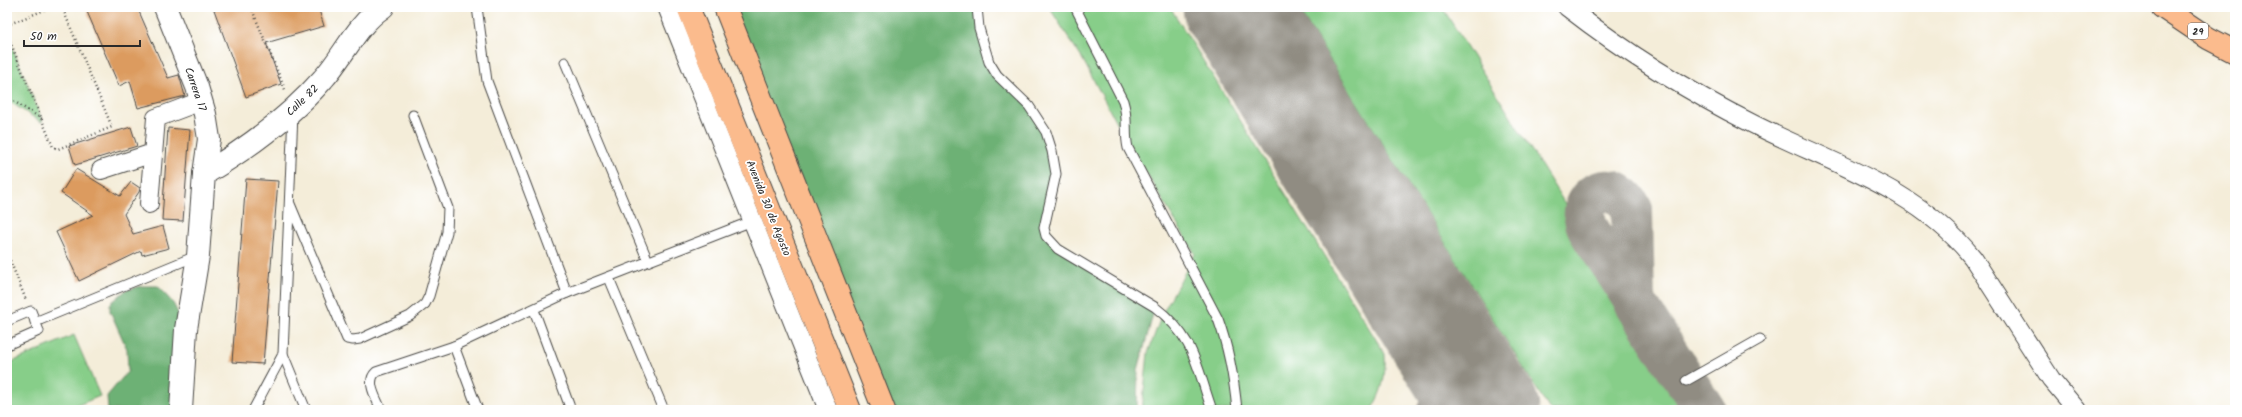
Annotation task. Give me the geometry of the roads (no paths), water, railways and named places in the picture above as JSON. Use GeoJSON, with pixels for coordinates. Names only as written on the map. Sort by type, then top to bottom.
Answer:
{"type":"FeatureCollection","features":[{"type":"Feature","properties":{"kind":"main road","name":"Avenida 30 de Agosto"},"geometry":{"type":"LineString","coordinates":[[688,7],[850,410]]}},
{"type":"Feature","properties":{"kind":"main road"},"geometry":{"type":"LineString","coordinates":[[725,7],[884,410]]}},
{"type":"Feature","properties":{"kind":"main road","name":"29"},"geometry":{"type":"LineString","coordinates":[[2162,7],[2208,38],[2235,52]]}},
{"type":"Feature","properties":{"kind":"street","name":"Carrera 17"},"geometry":{"type":"LineString","coordinates":[[165,7],[201,101],[209,140],[204,174],[198,256],[186,329],[181,410]]}},
{"type":"Feature","properties":{"kind":"street","name":"Calle 82"},"geometry":{"type":"LineString","coordinates":[[204,174],[252,142],[293,110],[325,77],[358,30],[383,7]]}},
{"type":"Feature","properties":{"kind":"street"},"geometry":{"type":"LineString","coordinates":[[667,7],[828,410]]}},
{"type":"Feature","properties":{"kind":"street"},"geometry":{"type":"LineString","coordinates":[[1567,7],[1664,76],[1755,125],[1834,160],[1897,194],[1932,217],[1958,240],[1973,258],[2051,379],[2077,410]]}},
{"type":"Feature","properties":{"kind":"street"},"geometry":{"type":"LineString","coordinates":[[149,204],[156,118],[201,101]]}},
{"type":"Feature","properties":{"kind":"street"},"geometry":{"type":"LineString","coordinates":[[101,170],[153,153]]}},
{"type":"Feature","properties":{"kind":"lane"},"geometry":{"type":"LineString","coordinates":[[477,7],[487,81],[566,293]]}},
{"type":"Feature","properties":{"kind":"lane"},"geometry":{"type":"LineString","coordinates":[[976,7],[980,34],[989,62],[997,75],[1038,117],[1052,151],[1056,174],[1045,220],[1046,236],[1058,249],[1155,307],[1169,318],[1192,348],[1212,410]]}},
{"type":"Feature","properties":{"kind":"lane"},"geometry":{"type":"LineString","coordinates":[[1075,7],[1123,101],[1128,115],[1126,137],[1128,148],[1218,319],[1226,342],[1232,370],[1237,410]]}},
{"type":"Feature","properties":{"kind":"lane"},"geometry":{"type":"LineString","coordinates":[[565,62],[648,261]]}},
{"type":"Feature","properties":{"kind":"lane"},"geometry":{"type":"LineString","coordinates":[[293,110],[284,354],[306,410]]}},
{"type":"Feature","properties":{"kind":"lane"},"geometry":{"type":"LineString","coordinates":[[290,204],[347,339],[360,339],[419,310],[429,296],[449,220],[446,203],[413,115]]}},
{"type":"Feature","properties":{"kind":"lane"},"geometry":{"type":"LineString","coordinates":[[381,410],[371,384],[373,375],[454,346],[534,310],[566,293],[609,278],[648,261],[752,221]]}},
{"type":"Feature","properties":{"kind":"lane"},"geometry":{"type":"LineString","coordinates":[[35,322],[198,256]]}},
{"type":"Feature","properties":{"kind":"lane"},"geometry":{"type":"LineString","coordinates":[[609,278],[664,410]]}},
{"type":"Feature","properties":{"kind":"lane"},"geometry":{"type":"LineString","coordinates":[[534,310],[571,410]]}},
{"type":"Feature","properties":{"kind":"lane"},"geometry":{"type":"LineString","coordinates":[[7,321],[31,311],[39,331],[7,345]]}},
{"type":"Feature","properties":{"kind":"lane"},"geometry":{"type":"LineString","coordinates":[[1686,381],[1760,339]]}},
{"type":"Feature","properties":{"kind":"lane"},"geometry":{"type":"LineString","coordinates":[[454,346],[478,410]]}},
{"type":"Feature","properties":{"kind":"lane"},"geometry":{"type":"LineString","coordinates":[[253,410],[284,354]]}}]}
